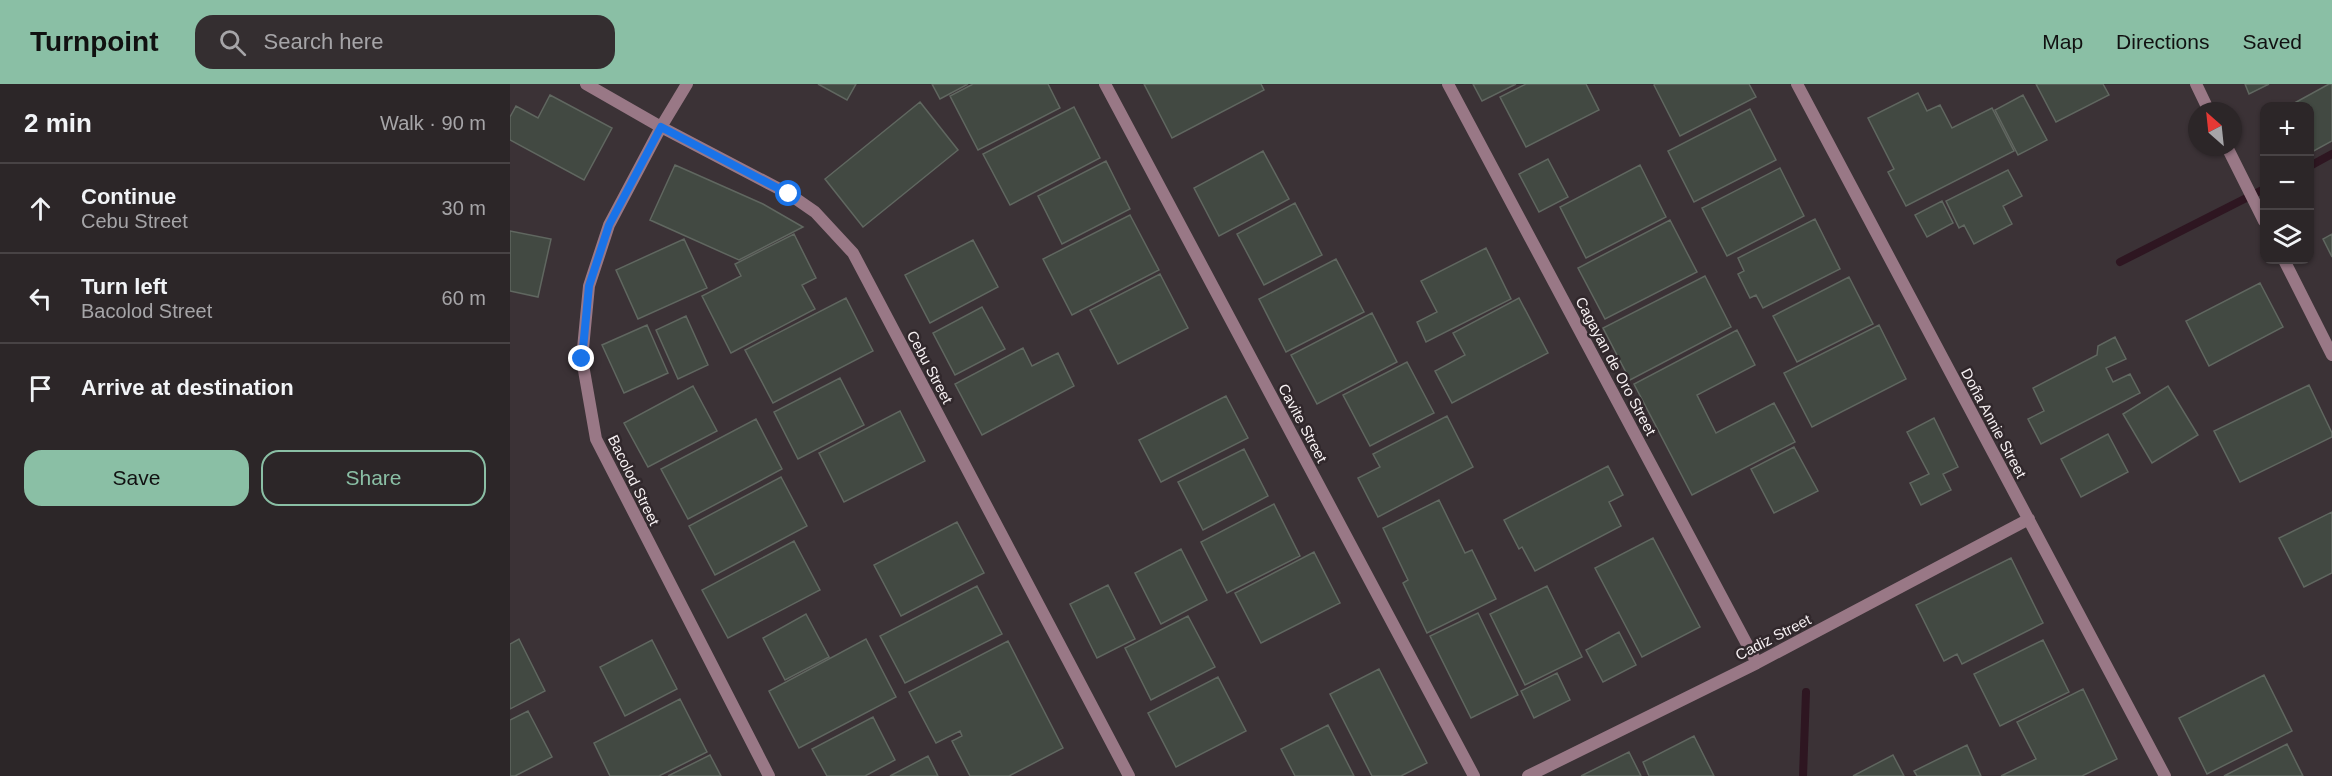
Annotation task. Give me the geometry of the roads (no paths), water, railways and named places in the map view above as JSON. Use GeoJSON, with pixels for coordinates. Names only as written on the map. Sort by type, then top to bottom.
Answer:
{"type":"FeatureCollection","features":[{"type":"Feature","properties":{"kind":"street","name":"Cebu Street"},"geometry":{"type":"LineString","coordinates":[[586,84],[661,127],[789,194],[815,212],[853,253],[1129,776]]}},
{"type":"Feature","properties":{"kind":"street","name":"Bacolod Street"},"geometry":{"type":"LineString","coordinates":[[687,84],[661,127],[609,225],[589,286],[582,359],[596,439],[769,776]]}},
{"type":"Feature","properties":{"kind":"street","name":"Cavite Street"},"geometry":{"type":"LineString","coordinates":[[1105,84],[1474,776]]}},
{"type":"Feature","properties":{"kind":"street","name":"Cagayan de Oro Street"},"geometry":{"type":"LineString","coordinates":[[1448,84],[1757,663]]}},
{"type":"Feature","properties":{"kind":"street","name":"Doña Annie Street"},"geometry":{"type":"LineString","coordinates":[[1797,84],[2165,776]]}},
{"type":"Feature","properties":{"kind":"street"},"geometry":{"type":"LineString","coordinates":[[2196,84],[2205,102]]}},
{"type":"Feature","properties":{"kind":"street"},"geometry":{"type":"LineString","coordinates":[[2232,156],[2260,211]]}},
{"type":"Feature","properties":{"kind":"street"},"geometry":{"type":"LineString","coordinates":[[2286,264],[2332,355]]}},
{"type":"Feature","properties":{"kind":"street","name":"Cadiz Street"},"geometry":{"type":"LineString","coordinates":[[1528,776],[1757,663],[2029,519]]}},
{"type":"Feature","properties":{"kind":"waterway"},"geometry":{"type":"LineString","coordinates":[[2314,164],[2332,154]]}},
{"type":"Feature","properties":{"kind":"waterway"},"geometry":{"type":"LineString","coordinates":[[2120,262],[2260,191]]}},
{"type":"Feature","properties":{"kind":"waterway"},"geometry":{"type":"LineString","coordinates":[[1803,776],[1806,692]]}}]}
